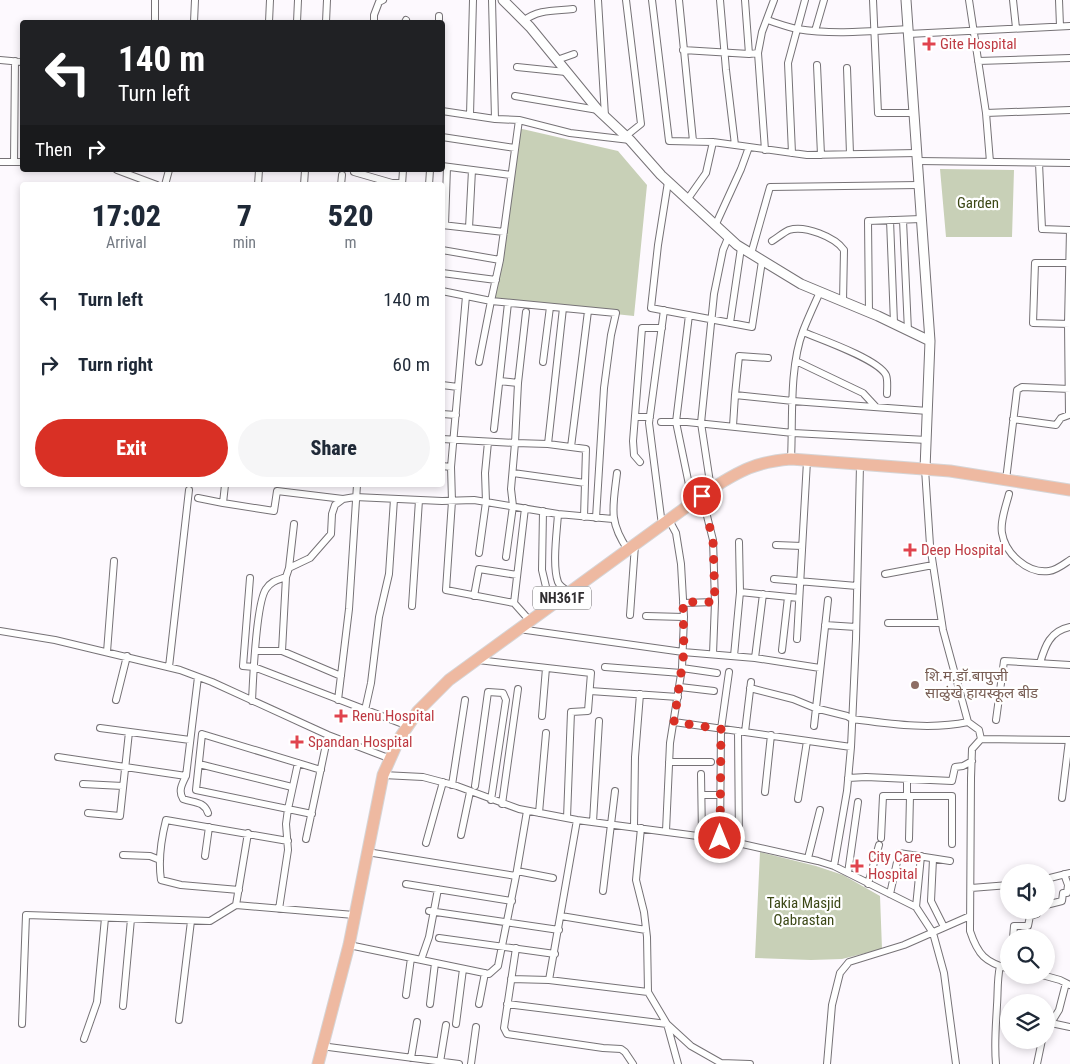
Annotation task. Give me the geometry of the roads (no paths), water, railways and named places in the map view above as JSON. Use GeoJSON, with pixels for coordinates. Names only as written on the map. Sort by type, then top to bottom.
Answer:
{"type":"FeatureCollection","features":[{"type":"Feature","properties":{"kind":"highway","name":"NH361F"},"geometry":{"type":"LineString","coordinates":[[318,1064],[321,1046],[349,945],[383,775],[399,739],[418,711],[449,680],[707,493],[746,469],[758,464],[791,459],[950,471],[1070,490]]}},
{"type":"Feature","properties":{"kind":"street"},"geometry":{"type":"LineString","coordinates":[[155,0],[155,20]]}},
{"type":"Feature","properties":{"kind":"street"},"geometry":{"type":"LineString","coordinates":[[194,20],[195,0]]}},
{"type":"Feature","properties":{"kind":"street"},"geometry":{"type":"LineString","coordinates":[[269,20],[270,0]]}},
{"type":"Feature","properties":{"kind":"street"},"geometry":{"type":"LineString","coordinates":[[297,20],[298,0]]}},
{"type":"Feature","properties":{"kind":"street"},"geometry":{"type":"LineString","coordinates":[[326,20],[327,0]]}},
{"type":"Feature","properties":{"kind":"street"},"geometry":{"type":"LineString","coordinates":[[374,20],[379,2],[383,0]]}},
{"type":"Feature","properties":{"kind":"street"},"geometry":{"type":"LineString","coordinates":[[470,115],[473,0]]}},
{"type":"Feature","properties":{"kind":"street"},"geometry":{"type":"LineString","coordinates":[[492,0],[495,119]]}},
{"type":"Feature","properties":{"kind":"street"},"geometry":{"type":"LineString","coordinates":[[503,0],[602,113],[628,138],[668,182],[740,248],[801,284],[894,323],[930,341]]}},
{"type":"Feature","properties":{"kind":"street"},"geometry":{"type":"LineString","coordinates":[[598,0],[602,113]]}},
{"type":"Feature","properties":{"kind":"street"},"geometry":{"type":"LineString","coordinates":[[626,0],[641,124],[628,138]]}},
{"type":"Feature","properties":{"kind":"street"},"geometry":{"type":"LineString","coordinates":[[652,0],[669,141],[713,142],[766,150],[821,155],[850,154],[990,162],[1070,163]]}},
{"type":"Feature","properties":{"kind":"street"},"geometry":{"type":"LineString","coordinates":[[679,0],[693,141]]}},
{"type":"Feature","properties":{"kind":"street"},"geometry":{"type":"LineString","coordinates":[[720,0],[735,145]]}},
{"type":"Feature","properties":{"kind":"street"},"geometry":{"type":"LineString","coordinates":[[744,0],[749,54]]}},
{"type":"Feature","properties":{"kind":"street"},"geometry":{"type":"LineString","coordinates":[[766,150],[758,53],[759,44],[774,0]]}},
{"type":"Feature","properties":{"kind":"street"},"geometry":{"type":"LineString","coordinates":[[792,153],[787,71],[796,28],[805,0]]}},
{"type":"Feature","properties":{"kind":"street"},"geometry":{"type":"LineString","coordinates":[[815,30],[824,0]]}},
{"type":"Feature","properties":{"kind":"street"},"geometry":{"type":"LineString","coordinates":[[873,0],[878,113],[914,113]]}},
{"type":"Feature","properties":{"kind":"street"},"geometry":{"type":"LineString","coordinates":[[906,0],[930,341],[925,469],[926,498],[933,565],[942,623],[968,722],[979,730],[981,739]]}},
{"type":"Feature","properties":{"kind":"street"},"geometry":{"type":"LineString","coordinates":[[968,0],[986,112],[990,162]]}},
{"type":"Feature","properties":{"kind":"street"},"geometry":{"type":"LineString","coordinates":[[1013,0],[1016,28]]}},
{"type":"Feature","properties":{"kind":"street"},"geometry":{"type":"LineString","coordinates":[[1059,0],[1060,26]]}},
{"type":"Feature","properties":{"kind":"street"},"geometry":{"type":"LineString","coordinates":[[523,21],[532,14],[573,8]]}},
{"type":"Feature","properties":{"kind":"street"},"geometry":{"type":"LineString","coordinates":[[767,20],[796,28],[815,30],[973,30],[1070,26]]}},
{"type":"Feature","properties":{"kind":"street"},"geometry":{"type":"LineString","coordinates":[[684,50],[758,53]]}},
{"type":"Feature","properties":{"kind":"street"},"geometry":{"type":"LineString","coordinates":[[557,60],[574,54]]}},
{"type":"Feature","properties":{"kind":"street"},"geometry":{"type":"LineString","coordinates":[[978,61],[1070,58]]}},
{"type":"Feature","properties":{"kind":"street"},"geometry":{"type":"LineString","coordinates":[[0,60],[20,62]]}},
{"type":"Feature","properties":{"kind":"street"},"geometry":{"type":"LineString","coordinates":[[14,162],[15,61]]}},
{"type":"Feature","properties":{"kind":"street"},"geometry":{"type":"LineString","coordinates":[[817,65],[821,155]]}},
{"type":"Feature","properties":{"kind":"street"},"geometry":{"type":"LineString","coordinates":[[517,67],[566,72]]}},
{"type":"Feature","properties":{"kind":"street"},"geometry":{"type":"LineString","coordinates":[[847,68],[850,154]]}},
{"type":"Feature","properties":{"kind":"street"},"geometry":{"type":"LineString","coordinates":[[514,96],[602,113]]}},
{"type":"Feature","properties":{"kind":"street"},"geometry":{"type":"LineString","coordinates":[[986,112],[1070,110]]}},
{"type":"Feature","properties":{"kind":"street"},"geometry":{"type":"LineString","coordinates":[[445,111],[495,119],[519,120],[570,132],[628,138]]}},
{"type":"Feature","properties":{"kind":"street"},"geometry":{"type":"LineString","coordinates":[[479,362],[500,260],[519,120]]}},
{"type":"Feature","properties":{"kind":"street"},"geometry":{"type":"LineString","coordinates":[[445,136],[515,148]]}},
{"type":"Feature","properties":{"kind":"street"},"geometry":{"type":"LineString","coordinates":[[687,200],[706,173],[713,142]]}},
{"type":"Feature","properties":{"kind":"street"},"geometry":{"type":"LineString","coordinates":[[715,226],[741,169],[749,146]]}},
{"type":"Feature","properties":{"kind":"street"},"geometry":{"type":"LineString","coordinates":[[0,162],[20,162]]}},
{"type":"Feature","properties":{"kind":"street"},"geometry":{"type":"LineString","coordinates":[[1013,418],[1056,425],[1061,418],[1070,415],[1070,230],[1042,229],[1039,163]]}},
{"type":"Feature","properties":{"kind":"street"},"geometry":{"type":"LineString","coordinates":[[445,166],[511,175]]}},
{"type":"Feature","properties":{"kind":"street"},"geometry":{"type":"LineString","coordinates":[[469,228],[472,170]]}},
{"type":"Feature","properties":{"kind":"street"},"geometry":{"type":"LineString","coordinates":[[122,172],[149,182]]}},
{"type":"Feature","properties":{"kind":"street"},"geometry":{"type":"LineString","coordinates":[[354,172],[389,182]]}},
{"type":"Feature","properties":{"kind":"street"},"geometry":{"type":"LineString","coordinates":[[341,182],[342,175]]}},
{"type":"Feature","properties":{"kind":"street"},"geometry":{"type":"LineString","coordinates":[[668,182],[651,308],[752,327],[762,261]]}},
{"type":"Feature","properties":{"kind":"street"},"geometry":{"type":"LineString","coordinates":[[751,254],[770,187],[919,186]]}},
{"type":"Feature","properties":{"kind":"street"},"geometry":{"type":"LineString","coordinates":[[869,313],[868,221],[921,219]]}},
{"type":"Feature","properties":{"kind":"street"},"geometry":{"type":"LineString","coordinates":[[890,220],[894,323]]}},
{"type":"Feature","properties":{"kind":"street"},"geometry":{"type":"LineString","coordinates":[[903,220],[908,330]]}},
{"type":"Feature","properties":{"kind":"street"},"geometry":{"type":"LineString","coordinates":[[445,225],[504,232]]}},
{"type":"Feature","properties":{"kind":"street"},"geometry":{"type":"LineString","coordinates":[[772,241],[789,230],[804,230],[830,238],[839,243],[844,250],[843,302]]}},
{"type":"Feature","properties":{"kind":"street"},"geometry":{"type":"LineString","coordinates":[[713,654],[715,602],[713,540],[701,423],[711,319],[723,250],[728,238]]}},
{"type":"Feature","properties":{"kind":"street"},"geometry":{"type":"LineString","coordinates":[[730,323],[740,248]]}},
{"type":"Feature","properties":{"kind":"street"},"geometry":{"type":"LineString","coordinates":[[445,251],[500,260]]}},
{"type":"Feature","properties":{"kind":"street"},"geometry":{"type":"LineString","coordinates":[[1069,263],[1035,263],[1033,323],[1069,324]]}},
{"type":"Feature","properties":{"kind":"street"},"geometry":{"type":"LineString","coordinates":[[445,273],[496,280]]}},
{"type":"Feature","properties":{"kind":"street"},"geometry":{"type":"LineString","coordinates":[[445,292],[491,301],[616,313],[609,344],[604,388],[596,518]]}},
{"type":"Feature","properties":{"kind":"street"},"geometry":{"type":"LineString","coordinates":[[791,459],[796,361],[802,332],[820,292]]}},
{"type":"Feature","properties":{"kind":"street"},"geometry":{"type":"LineString","coordinates":[[466,296],[452,467],[452,501],[446,590],[514,603],[530,621]]}},
{"type":"Feature","properties":{"kind":"street"},"geometry":{"type":"LineString","coordinates":[[494,429],[508,303]]}},
{"type":"Feature","properties":{"kind":"street"},"geometry":{"type":"LineString","coordinates":[[542,362],[550,307]]}},
{"type":"Feature","properties":{"kind":"street"},"geometry":{"type":"LineString","coordinates":[[548,444],[563,308]]}},
{"type":"Feature","properties":{"kind":"street"},"geometry":{"type":"LineString","coordinates":[[664,310],[650,424],[665,523],[676,533],[684,617],[684,652],[680,688],[670,743],[666,831]]}},
{"type":"Feature","properties":{"kind":"street"},"geometry":{"type":"LineString","coordinates":[[571,447],[588,311]]}},
{"type":"Feature","properties":{"kind":"street"},"geometry":{"type":"LineString","coordinates":[[506,558],[513,506],[511,489],[514,443],[526,312]]}},
{"type":"Feature","properties":{"kind":"street"},"geometry":{"type":"LineString","coordinates":[[689,315],[676,422],[693,504]]}},
{"type":"Feature","properties":{"kind":"street"},"geometry":{"type":"LineString","coordinates":[[640,462],[634,455],[642,328],[662,328]]}},
{"type":"Feature","properties":{"kind":"street"},"geometry":{"type":"LineString","coordinates":[[802,332],[834,344],[877,366],[886,376],[887,394]]}},
{"type":"Feature","properties":{"kind":"street"},"geometry":{"type":"LineString","coordinates":[[733,426],[739,356],[768,358]]}},
{"type":"Feature","properties":{"kind":"street"},"geometry":{"type":"LineString","coordinates":[[796,361],[862,393],[876,407]]}},
{"type":"Feature","properties":{"kind":"street"},"geometry":{"type":"LineString","coordinates":[[500,381],[518,384]]}},
{"type":"Feature","properties":{"kind":"street"},"geometry":{"type":"LineString","coordinates":[[445,385],[458,387]]}},
{"type":"Feature","properties":{"kind":"street"},"geometry":{"type":"LineString","coordinates":[[1006,480],[1017,390],[1022,387],[1070,389]]}},
{"type":"Feature","properties":{"kind":"street"},"geometry":{"type":"LineString","coordinates":[[735,395],[928,411]]}},
{"type":"Feature","properties":{"kind":"street"},"geometry":{"type":"LineString","coordinates":[[445,414],[456,415]]}},
{"type":"Feature","properties":{"kind":"street"},"geometry":{"type":"LineString","coordinates":[[635,417],[650,418]]}},
{"type":"Feature","properties":{"kind":"street"},"geometry":{"type":"LineString","coordinates":[[661,422],[701,423],[793,433],[927,440]]}},
{"type":"Feature","properties":{"kind":"street"},"geometry":{"type":"LineString","coordinates":[[445,439],[548,444],[586,449],[584,517]]}},
{"type":"Feature","properties":{"kind":"street"},"geometry":{"type":"LineString","coordinates":[[479,553],[486,502],[485,473],[488,442]]}},
{"type":"Feature","properties":{"kind":"street"},"geometry":{"type":"LineString","coordinates":[[797,639],[808,461]]}},
{"type":"Feature","properties":{"kind":"street"},"geometry":{"type":"LineString","coordinates":[[834,866],[851,747],[860,465]]}},
{"type":"Feature","properties":{"kind":"street"},"geometry":{"type":"LineString","coordinates":[[445,466],[452,467]]}},
{"type":"Feature","properties":{"kind":"street"},"geometry":{"type":"LineString","coordinates":[[513,473],[585,483]]}},
{"type":"Feature","properties":{"kind":"street"},"geometry":{"type":"LineString","coordinates":[[617,473],[612,510],[618,536],[631,548],[630,615]]}},
{"type":"Feature","properties":{"kind":"street"},"geometry":{"type":"LineString","coordinates":[[223,503],[225,487]]}},
{"type":"Feature","properties":{"kind":"street"},"geometry":{"type":"LineString","coordinates":[[338,700],[349,610],[357,487]]}},
{"type":"Feature","properties":{"kind":"street"},"geometry":{"type":"LineString","coordinates":[[169,667],[189,490]]}},
{"type":"Feature","properties":{"kind":"street"},"geometry":{"type":"LineString","coordinates":[[198,498],[274,511],[277,491],[343,499],[355,497],[452,501],[474,500],[558,514],[613,520]]}},
{"type":"Feature","properties":{"kind":"street"},"geometry":{"type":"LineString","coordinates":[[1010,494],[1001,531],[1004,544],[1010,553],[1022,564],[1038,570],[1050,571],[1070,560]]}},
{"type":"Feature","properties":{"kind":"street"},"geometry":{"type":"LineString","coordinates":[[289,568],[310,558],[331,534],[332,514],[335,505],[343,499]]}},
{"type":"Feature","properties":{"kind":"street"},"geometry":{"type":"LineString","coordinates":[[365,710],[371,683],[379,617],[389,574],[394,499]]}},
{"type":"Feature","properties":{"kind":"street"},"geometry":{"type":"LineString","coordinates":[[412,606],[419,500]]}},
{"type":"Feature","properties":{"kind":"street"},"geometry":{"type":"LineString","coordinates":[[514,603],[526,508]]}},
{"type":"Feature","properties":{"kind":"street"},"geometry":{"type":"LineString","coordinates":[[543,511],[542,570],[547,591],[556,602]]}},
{"type":"Feature","properties":{"kind":"street"},"geometry":{"type":"LineString","coordinates":[[558,514],[556,559],[558,581],[561,587],[570,592]]}},
{"type":"Feature","properties":{"kind":"street"},"geometry":{"type":"LineString","coordinates":[[282,651],[286,577],[289,568],[294,524]]}},
{"type":"Feature","properties":{"kind":"street"},"geometry":{"type":"LineString","coordinates":[[734,656],[740,592],[739,542]]}},
{"type":"Feature","properties":{"kind":"street"},"geometry":{"type":"LineString","coordinates":[[776,545],[802,546]]}},
{"type":"Feature","properties":{"kind":"street"},"geometry":{"type":"LineString","coordinates":[[107,652],[114,561]]}},
{"type":"Feature","properties":{"kind":"street"},"geometry":{"type":"LineString","coordinates":[[885,574],[933,565]]}},
{"type":"Feature","properties":{"kind":"street"},"geometry":{"type":"LineString","coordinates":[[474,596],[479,569],[517,575]]}},
{"type":"Feature","properties":{"kind":"street"},"geometry":{"type":"LineString","coordinates":[[252,701],[260,612],[265,590],[274,581],[286,577]]}},
{"type":"Feature","properties":{"kind":"street"},"geometry":{"type":"LineString","coordinates":[[250,578],[243,666],[254,667],[408,726]]}},
{"type":"Feature","properties":{"kind":"street"},"geometry":{"type":"LineString","coordinates":[[774,579],[857,586]]}},
{"type":"Feature","properties":{"kind":"street"},"geometry":{"type":"LineString","coordinates":[[740,592],[799,598]]}},
{"type":"Feature","properties":{"kind":"street"},"geometry":{"type":"LineString","coordinates":[[755,658],[763,594]]}},
{"type":"Feature","properties":{"kind":"street"},"geometry":{"type":"LineString","coordinates":[[782,650],[788,597]]}},
{"type":"Feature","properties":{"kind":"street"},"geometry":{"type":"LineString","coordinates":[[814,726],[828,600]]}},
{"type":"Feature","properties":{"kind":"street"},"geometry":{"type":"LineString","coordinates":[[683,602],[715,602]]}},
{"type":"Feature","properties":{"kind":"street"},"geometry":{"type":"LineString","coordinates":[[646,616],[684,617]]}},
{"type":"Feature","properties":{"kind":"street"},"geometry":{"type":"LineString","coordinates":[[888,623],[942,623]]}},
{"type":"Feature","properties":{"kind":"street"},"geometry":{"type":"LineString","coordinates":[[825,626],[856,627]]}},
{"type":"Feature","properties":{"kind":"street"},"geometry":{"type":"LineString","coordinates":[[1040,663],[1045,646],[1052,635],[1070,626]]}},
{"type":"Feature","properties":{"kind":"street"},"geometry":{"type":"LineString","coordinates":[[519,629],[684,652],[755,658],[820,668]]}},
{"type":"Feature","properties":{"kind":"street"},"geometry":{"type":"LineString","coordinates":[[0,630],[55,640],[169,667],[198,677],[328,735],[390,759]]}},
{"type":"Feature","properties":{"kind":"street"},"geometry":{"type":"LineString","coordinates":[[256,651],[282,651],[341,676]]}},
{"type":"Feature","properties":{"kind":"street"},"geometry":{"type":"LineString","coordinates":[[116,700],[127,656]]}},
{"type":"Feature","properties":{"kind":"street"},"geometry":{"type":"LineString","coordinates":[[476,660],[592,673],[588,711],[571,712],[567,818]]}},
{"type":"Feature","properties":{"kind":"street"},"geometry":{"type":"LineString","coordinates":[[996,720],[1004,661],[1070,665]]}},
{"type":"Feature","properties":{"kind":"street"},"geometry":{"type":"LineString","coordinates":[[605,667],[717,673]]}},
{"type":"Feature","properties":{"kind":"street"},"geometry":{"type":"LineString","coordinates":[[542,716],[546,668]]}},
{"type":"Feature","properties":{"kind":"street"},"geometry":{"type":"LineString","coordinates":[[720,838],[721,729],[729,672]]}},
{"type":"Feature","properties":{"kind":"street"},"geometry":{"type":"LineString","coordinates":[[198,677],[186,776],[180,795],[183,799],[200,802],[206,807],[208,814]]}},
{"type":"Feature","properties":{"kind":"street"},"geometry":{"type":"LineString","coordinates":[[739,842],[741,731],[751,685],[852,719],[928,726],[968,722]]}},
{"type":"Feature","properties":{"kind":"street"},"geometry":{"type":"LineString","coordinates":[[680,688],[714,692]]}},
{"type":"Feature","properties":{"kind":"street"},"geometry":{"type":"LineString","coordinates":[[502,804],[518,689]]}},
{"type":"Feature","properties":{"kind":"street"},"geometry":{"type":"LineString","coordinates":[[590,691],[678,697]]}},
{"type":"Feature","properties":{"kind":"street"},"geometry":{"type":"LineString","coordinates":[[461,835],[472,789],[488,692],[503,693],[506,700],[492,800]]}},
{"type":"Feature","properties":{"kind":"street"},"geometry":{"type":"LineString","coordinates":[[640,694],[635,757],[638,827],[636,880],[646,930],[648,992],[667,1024],[678,1064]]}},
{"type":"Feature","properties":{"kind":"street"},"geometry":{"type":"LineString","coordinates":[[452,785],[466,700]]}},
{"type":"Feature","properties":{"kind":"street"},"geometry":{"type":"LineString","coordinates":[[593,822],[600,721]]}},
{"type":"Feature","properties":{"kind":"street"},"geometry":{"type":"LineString","coordinates":[[674,722],[851,747]]}},
{"type":"Feature","properties":{"kind":"street"},"geometry":{"type":"LineString","coordinates":[[100,728],[190,740]]}},
{"type":"Feature","properties":{"kind":"street"},"geometry":{"type":"LineString","coordinates":[[88,813],[120,816],[129,732]]}},
{"type":"Feature","properties":{"kind":"street"},"geometry":{"type":"LineString","coordinates":[[539,813],[546,733]]}},
{"type":"Feature","properties":{"kind":"street"},"geometry":{"type":"LineString","coordinates":[[312,814],[196,790],[202,734],[321,770]]}},
{"type":"Feature","properties":{"kind":"street"},"geometry":{"type":"LineString","coordinates":[[306,838],[328,735]]}},
{"type":"Feature","properties":{"kind":"street"},"geometry":{"type":"LineString","coordinates":[[765,792],[771,735]]}},
{"type":"Feature","properties":{"kind":"street"},"geometry":{"type":"LineString","coordinates":[[996,1064],[995,1024],[997,980],[1000,966],[991,963],[980,953],[970,931],[972,749],[981,739],[1070,740],[1062,798]]}},
{"type":"Feature","properties":{"kind":"street"},"geometry":{"type":"LineString","coordinates":[[798,799],[807,741]]}},
{"type":"Feature","properties":{"kind":"street"},"geometry":{"type":"LineString","coordinates":[[58,757],[186,776]]}},
{"type":"Feature","properties":{"kind":"street"},"geometry":{"type":"LineString","coordinates":[[848,778],[866,776],[952,781],[955,768],[972,761]]}},
{"type":"Feature","properties":{"kind":"street"},"geometry":{"type":"LineString","coordinates":[[669,762],[711,762]]}},
{"type":"Feature","properties":{"kind":"street"},"geometry":{"type":"LineString","coordinates":[[279,908],[288,850],[286,824],[298,763]]}},
{"type":"Feature","properties":{"kind":"street"},"geometry":{"type":"LineString","coordinates":[[199,764],[292,787]]}},
{"type":"Feature","properties":{"kind":"street"},"geometry":{"type":"LineString","coordinates":[[701,774],[702,836]]}},
{"type":"Feature","properties":{"kind":"street"},"geometry":{"type":"LineString","coordinates":[[383,775],[423,777],[472,789],[492,800],[527,811],[577,820],[720,838],[808,858],[834,866],[916,907],[933,933],[944,973],[956,1064]]}},
{"type":"Feature","properties":{"kind":"street"},"geometry":{"type":"LineString","coordinates":[[907,779],[909,839]]}},
{"type":"Feature","properties":{"kind":"street"},"geometry":{"type":"LineString","coordinates":[[426,843],[443,782]]}},
{"type":"Feature","properties":{"kind":"street"},"geometry":{"type":"LineString","coordinates":[[83,784],[123,786]]}},
{"type":"Feature","properties":{"kind":"street"},"geometry":{"type":"LineString","coordinates":[[603,891],[614,791]]}},
{"type":"Feature","properties":{"kind":"street"},"geometry":{"type":"LineString","coordinates":[[702,794],[720,795]]}},
{"type":"Feature","properties":{"kind":"street"},"geometry":{"type":"LineString","coordinates":[[868,884],[880,842],[882,796],[952,796],[952,844]]}},
{"type":"Feature","properties":{"kind":"street"},"geometry":{"type":"LineString","coordinates":[[848,873],[858,802]]}},
{"type":"Feature","properties":{"kind":"street"},"geometry":{"type":"LineString","coordinates":[[808,858],[820,810]]}},
{"type":"Feature","properties":{"kind":"street"},"geometry":{"type":"LineString","coordinates":[[349,945],[489,974],[498,966],[512,901],[527,811]]}},
{"type":"Feature","properties":{"kind":"street"},"geometry":{"type":"LineString","coordinates":[[239,890],[161,880],[161,843],[166,820],[288,841]]}},
{"type":"Feature","properties":{"kind":"street"},"geometry":{"type":"LineString","coordinates":[[549,980],[577,820]]}},
{"type":"Feature","properties":{"kind":"street"},"geometry":{"type":"LineString","coordinates":[[205,856],[210,827]]}},
{"type":"Feature","properties":{"kind":"street"},"geometry":{"type":"LineString","coordinates":[[236,905],[248,834]]}},
{"type":"Feature","properties":{"kind":"street"},"geometry":{"type":"LineString","coordinates":[[367,852],[553,878]]}},
{"type":"Feature","properties":{"kind":"street"},"geometry":{"type":"LineString","coordinates":[[890,894],[899,853],[950,861]]}},
{"type":"Feature","properties":{"kind":"street"},"geometry":{"type":"LineString","coordinates":[[123,855],[150,856],[160,860]]}},
{"type":"Feature","properties":{"kind":"street"},"geometry":{"type":"LineString","coordinates":[[916,907],[921,856]]}},
{"type":"Feature","properties":{"kind":"street"},"geometry":{"type":"LineString","coordinates":[[933,859],[931,901],[944,927]]}},
{"type":"Feature","properties":{"kind":"street"},"geometry":{"type":"LineString","coordinates":[[1055,902],[1062,900],[1063,894],[1066,893],[1068,885],[1067,874]]}},
{"type":"Feature","properties":{"kind":"street"},"geometry":{"type":"LineString","coordinates":[[406,884],[512,901]]}},
{"type":"Feature","properties":{"kind":"street"},"geometry":{"type":"LineString","coordinates":[[971,888],[1000,886]]}},
{"type":"Feature","properties":{"kind":"street"},"geometry":{"type":"LineString","coordinates":[[421,960],[430,937],[431,911],[438,889]]}},
{"type":"Feature","properties":{"kind":"street"},"geometry":{"type":"LineString","coordinates":[[22,1024],[26,915],[210,922],[236,905],[354,915]]}},
{"type":"Feature","properties":{"kind":"street"},"geometry":{"type":"LineString","coordinates":[[431,911],[559,930]]}},
{"type":"Feature","properties":{"kind":"street"},"geometry":{"type":"LineString","coordinates":[[561,916],[646,930]]}},
{"type":"Feature","properties":{"kind":"street"},"geometry":{"type":"LineString","coordinates":[[827,1064],[832,1005],[840,973],[848,962],[896,948],[970,916]]}},
{"type":"Feature","properties":{"kind":"street"},"geometry":{"type":"LineString","coordinates":[[84,1039],[97,1002],[105,918]]}},
{"type":"Feature","properties":{"kind":"street"},"geometry":{"type":"LineString","coordinates":[[123,1006],[131,919]]}},
{"type":"Feature","properties":{"kind":"street"},"geometry":{"type":"LineString","coordinates":[[1014,929],[1014,926],[1028,926],[1029,919]]}},
{"type":"Feature","properties":{"kind":"street"},"geometry":{"type":"LineString","coordinates":[[179,1020],[191,921]]}},
{"type":"Feature","properties":{"kind":"street"},"geometry":{"type":"LineString","coordinates":[[439,938],[555,954]]}},
{"type":"Feature","properties":{"kind":"street"},"geometry":{"type":"LineString","coordinates":[[516,948],[504,1028],[507,1034],[620,1049],[625,1052],[633,1064]]}},
{"type":"Feature","properties":{"kind":"street"},"geometry":{"type":"LineString","coordinates":[[406,995],[411,958]]}},
{"type":"Feature","properties":{"kind":"street"},"geometry":{"type":"LineString","coordinates":[[430,1004],[435,963]]}},
{"type":"Feature","properties":{"kind":"street"},"geometry":{"type":"LineString","coordinates":[[456,1024],[463,969]]}},
{"type":"Feature","properties":{"kind":"street"},"geometry":{"type":"LineString","coordinates":[[479,1004],[485,973]]}},
{"type":"Feature","properties":{"kind":"street"},"geometry":{"type":"LineString","coordinates":[[511,979],[549,980],[648,992]]}},
{"type":"Feature","properties":{"kind":"street"},"geometry":{"type":"LineString","coordinates":[[1055,979],[1068,984],[1055,1016]]}},
{"type":"Feature","properties":{"kind":"street"},"geometry":{"type":"LineString","coordinates":[[507,1004],[667,1024],[691,1046],[721,1063],[750,1064]]}},
{"type":"Feature","properties":{"kind":"street"},"geometry":{"type":"LineString","coordinates":[[411,1058],[417,1022]]}},
{"type":"Feature","properties":{"kind":"street"},"geometry":{"type":"LineString","coordinates":[[1055,1024],[1070,1027]]}},
{"type":"Feature","properties":{"kind":"street"},"geometry":{"type":"LineString","coordinates":[[440,1062],[446,1025]]}},
{"type":"Feature","properties":{"kind":"street"},"geometry":{"type":"LineString","coordinates":[[471,1064],[476,1027]]}},
{"type":"Feature","properties":{"kind":"street"},"geometry":{"type":"LineString","coordinates":[[321,1046],[459,1064]]}},
{"type":"Feature","properties":{"kind":"street"},"geometry":{"type":"LineString","coordinates":[[1037,1064],[1040,1049]]}},
{"type":"Feature","properties":{"kind":"place","name":"Gite Hospital"},"geometry":{"type":"Point","coordinates":[929,44]}},
{"type":"Feature","properties":{"kind":"place","name":"Deep Hospital"},"geometry":{"type":"Point","coordinates":[910,550]}},
{"type":"Feature","properties":{"kind":"place","name":"शि.म.डॉ.बापुजी साळुंखे हायस्कूल बीड"},"geometry":{"type":"Point","coordinates":[915,685]}},
{"type":"Feature","properties":{"kind":"place","name":"Renu Hospital"},"geometry":{"type":"Point","coordinates":[341,716]}},
{"type":"Feature","properties":{"kind":"place","name":"Spandan Hospital"},"geometry":{"type":"Point","coordinates":[297,742]}},
{"type":"Feature","properties":{"kind":"place","name":"City Care Hospital"},"geometry":{"type":"Point","coordinates":[857,866]}},
{"type":"Feature","properties":{"kind":"park label","name":"Garden"},"geometry":{"type":"Point","coordinates":[978,203]}},
{"type":"Feature","properties":{"kind":"park label","name":"Takia Masjid Qabrastan"},"geometry":{"type":"Point","coordinates":[804,912]}}]}
